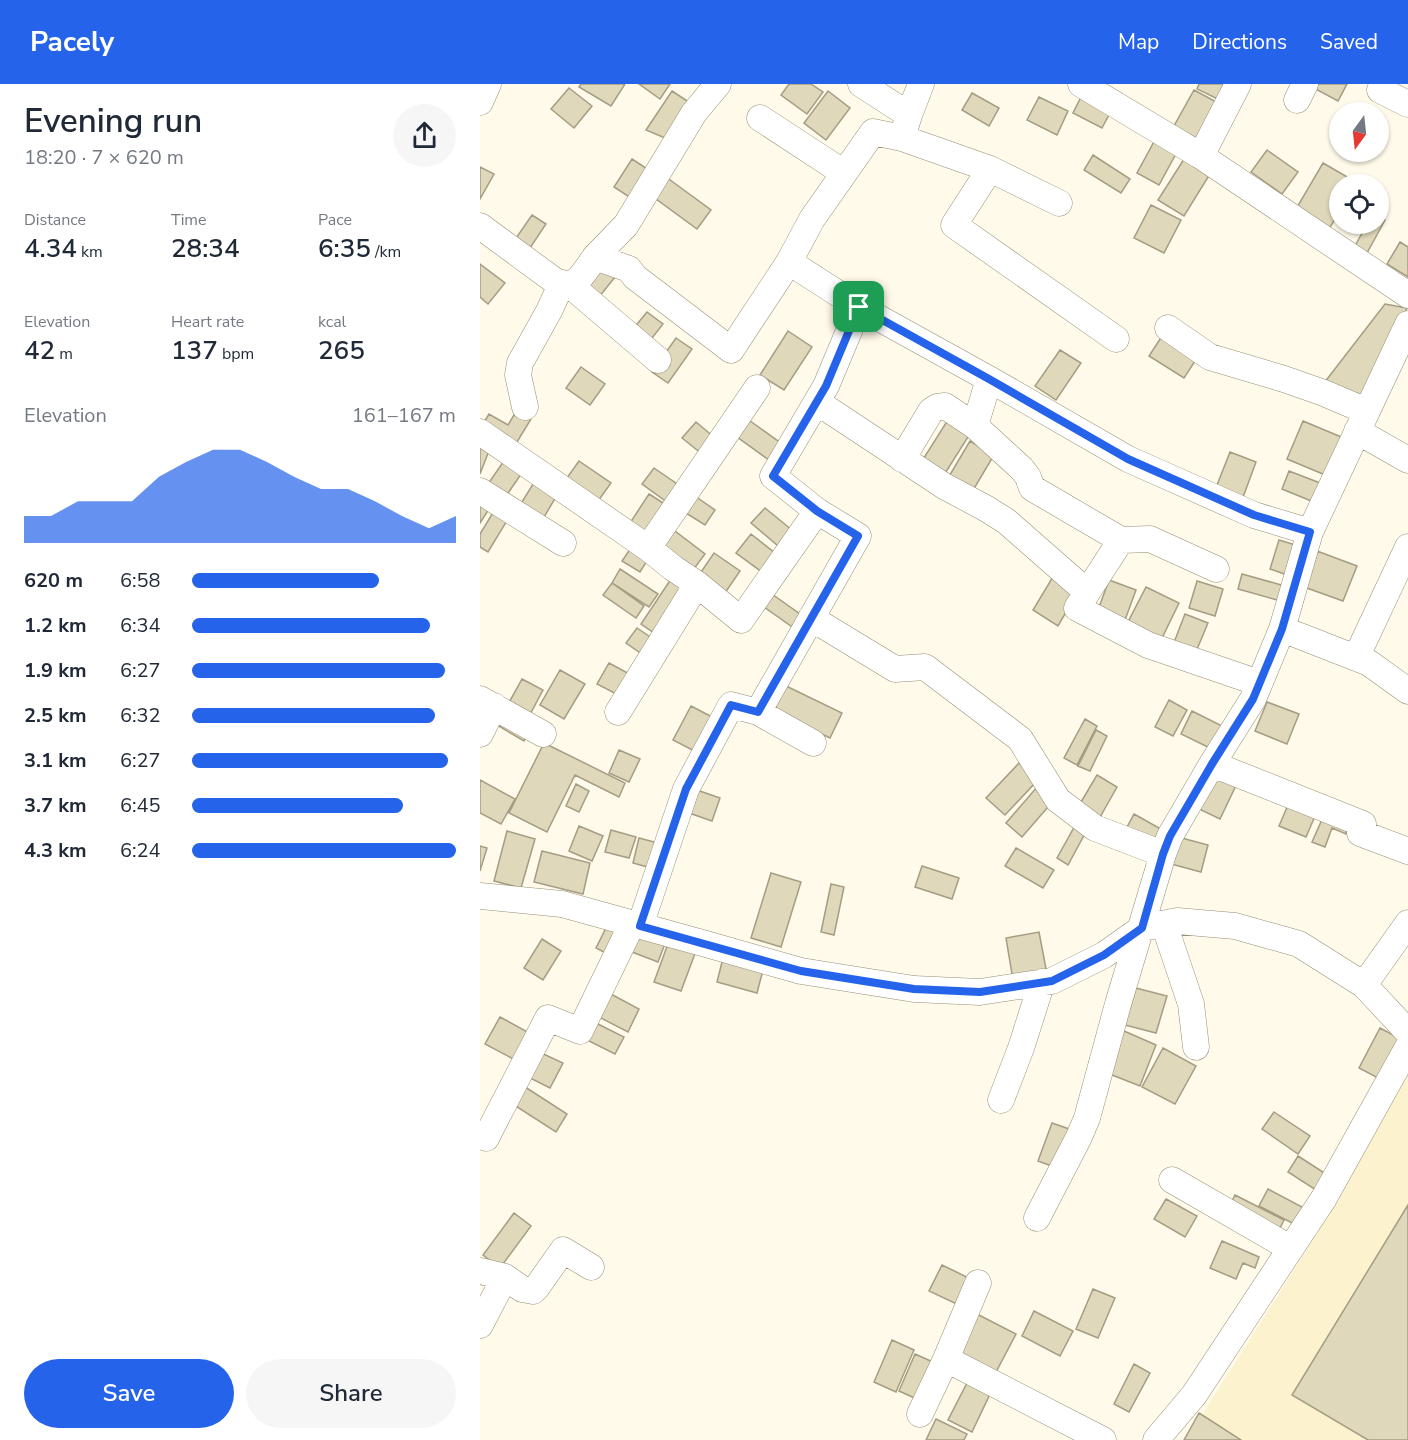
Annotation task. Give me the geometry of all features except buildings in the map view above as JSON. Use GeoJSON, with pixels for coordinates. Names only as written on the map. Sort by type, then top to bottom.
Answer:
{"type":"FeatureCollection","features":[{"type":"Feature","properties":{"kind":"street"},"geometry":{"type":"LineString","coordinates":[[480,102],[488,84]]}},
{"type":"Feature","properties":{"kind":"street"},"geometry":{"type":"LineString","coordinates":[[525,407],[518,375],[520,363],[549,310],[566,284],[576,282],[595,256],[626,225],[694,113],[718,84]]}},
{"type":"Feature","properties":{"kind":"street"},"geometry":{"type":"LineString","coordinates":[[861,84],[905,126],[1059,203]]}},
{"type":"Feature","properties":{"kind":"street"},"geometry":{"type":"LineString","coordinates":[[905,126],[921,84]]}},
{"type":"Feature","properties":{"kind":"street"},"geometry":{"type":"LineString","coordinates":[[1200,156],[1238,84]]}},
{"type":"Feature","properties":{"kind":"street"},"geometry":{"type":"LineString","coordinates":[[1089,86],[1200,156],[1408,295]]}},
{"type":"Feature","properties":{"kind":"street"},"geometry":{"type":"LineString","coordinates":[[1380,90],[1408,104]]}},
{"type":"Feature","properties":{"kind":"street"},"geometry":{"type":"LineString","coordinates":[[760,118],[844,174]]}},
{"type":"Feature","properties":{"kind":"street"},"geometry":{"type":"LineString","coordinates":[[595,256],[629,269],[635,277],[731,350],[789,262],[812,219],[873,132],[905,126]]}},
{"type":"Feature","properties":{"kind":"street"},"geometry":{"type":"LineString","coordinates":[[990,169],[954,225],[1116,339]]}},
{"type":"Feature","properties":{"kind":"street"},"geometry":{"type":"LineString","coordinates":[[480,226],[555,281],[566,284],[657,360]]}},
{"type":"Feature","properties":{"kind":"street"},"geometry":{"type":"LineString","coordinates":[[789,262],[859,307],[1128,459],[1254,515],[1310,532]]}},
{"type":"Feature","properties":{"kind":"street"},"geometry":{"type":"LineString","coordinates":[[758,712],[858,536],[817,511],[773,476],[826,386],[859,307]]}},
{"type":"Feature","properties":{"kind":"street"},"geometry":{"type":"LineString","coordinates":[[1037,1218],[1087,1118],[1118,1004],[1153,926],[1163,854],[1170,836],[1253,699],[1282,629],[1310,532],[1408,324]]}},
{"type":"Feature","properties":{"kind":"street"},"geometry":{"type":"LineString","coordinates":[[1168,327],[1210,357],[1324,393],[1408,460]]}},
{"type":"Feature","properties":{"kind":"street"},"geometry":{"type":"LineString","coordinates":[[975,426],[989,379]]}},
{"type":"Feature","properties":{"kind":"street"},"geometry":{"type":"LineString","coordinates":[[648,548],[757,388]]}},
{"type":"Feature","properties":{"kind":"street"},"geometry":{"type":"LineString","coordinates":[[817,402],[944,486],[1006,522],[1087,592]]}},
{"type":"Feature","properties":{"kind":"street"},"geometry":{"type":"LineString","coordinates":[[902,459],[931,411],[945,406],[975,426],[1022,469],[1032,488],[1121,540],[1150,539],[1216,569]]}},
{"type":"Feature","properties":{"kind":"street"},"geometry":{"type":"LineString","coordinates":[[480,432],[648,548],[741,620],[817,511]]}},
{"type":"Feature","properties":{"kind":"street"},"geometry":{"type":"LineString","coordinates":[[480,491],[563,543]]}},
{"type":"Feature","properties":{"kind":"street"},"geometry":{"type":"LineString","coordinates":[[1121,540],[1077,608],[1148,645],[1259,683]]}},
{"type":"Feature","properties":{"kind":"street"},"geometry":{"type":"LineString","coordinates":[[1356,658],[1402,576],[1408,547]]}},
{"type":"Feature","properties":{"kind":"street"},"geometry":{"type":"LineString","coordinates":[[618,712],[697,584]]}},
{"type":"Feature","properties":{"kind":"street"},"geometry":{"type":"LineString","coordinates":[[810,618],[895,669],[925,667],[1020,739],[1058,800],[1095,828],[1163,854]]}},
{"type":"Feature","properties":{"kind":"street"},"geometry":{"type":"LineString","coordinates":[[1282,629],[1369,663],[1408,691]]}},
{"type":"Feature","properties":{"kind":"street"},"geometry":{"type":"LineString","coordinates":[[480,734],[487,702],[543,734]]}},
{"type":"Feature","properties":{"kind":"street"},"geometry":{"type":"LineString","coordinates":[[482,1140],[548,1018],[580,1031],[636,925],[686,789],[731,705],[758,712],[813,743]]}},
{"type":"Feature","properties":{"kind":"street"},"geometry":{"type":"LineString","coordinates":[[1212,764],[1363,824],[1360,833],[1408,851]]}},
{"type":"Feature","properties":{"kind":"street"},"geometry":{"type":"LineString","coordinates":[[480,896],[562,904],[801,971],[914,989],[980,992],[1052,981],[1104,955],[1153,926],[1177,921],[1235,926],[1299,944],[1364,985],[1408,1032]]}},
{"type":"Feature","properties":{"kind":"street"},"geometry":{"type":"LineString","coordinates":[[1364,985],[1408,923]]}},
{"type":"Feature","properties":{"kind":"street"},"geometry":{"type":"LineString","coordinates":[[1153,926],[1191,1004],[1196,1047]]}},
{"type":"Feature","properties":{"kind":"street"},"geometry":{"type":"LineString","coordinates":[[1001,1100],[1021,1048],[1042,982]]}},
{"type":"Feature","properties":{"kind":"street"},"geometry":{"type":"LineString","coordinates":[[1156,1440],[1194,1395],[1324,1198],[1408,1047]]}},
{"type":"Feature","properties":{"kind":"street"},"geometry":{"type":"LineString","coordinates":[[1172,1180],[1290,1248]]}},
{"type":"Feature","properties":{"kind":"street"},"geometry":{"type":"LineString","coordinates":[[480,1271],[505,1277],[522,1289],[532,1292],[563,1250],[591,1267]]}},
{"type":"Feature","properties":{"kind":"street"},"geometry":{"type":"LineString","coordinates":[[480,1325],[505,1277]]}},
{"type":"Feature","properties":{"kind":"street"},"geometry":{"type":"LineString","coordinates":[[920,1414],[978,1283]]}},
{"type":"Feature","properties":{"kind":"street"},"geometry":{"type":"LineString","coordinates":[[946,1359],[1103,1440]]}},
{"type":"Feature","properties":{"kind":"shaded area"},"geometry":{"type":"Polygon","coordinates":[[[1408,1065],[1408,1440],[1186,1440],[1338,1201],[1408,1065]]]}},
{"type":"Feature","properties":{"kind":"route"},"geometry":{"type":"LineString","coordinates":[[859,307],[1128,459],[1254,515],[1310,532],[1282,629],[1253,699],[1170,836],[1142,928],[1104,955],[1052,981],[980,992],[914,989],[801,971],[640,926],[686,789],[731,705],[758,712],[858,536],[817,511],[773,476],[826,386],[859,307]]}}]}
